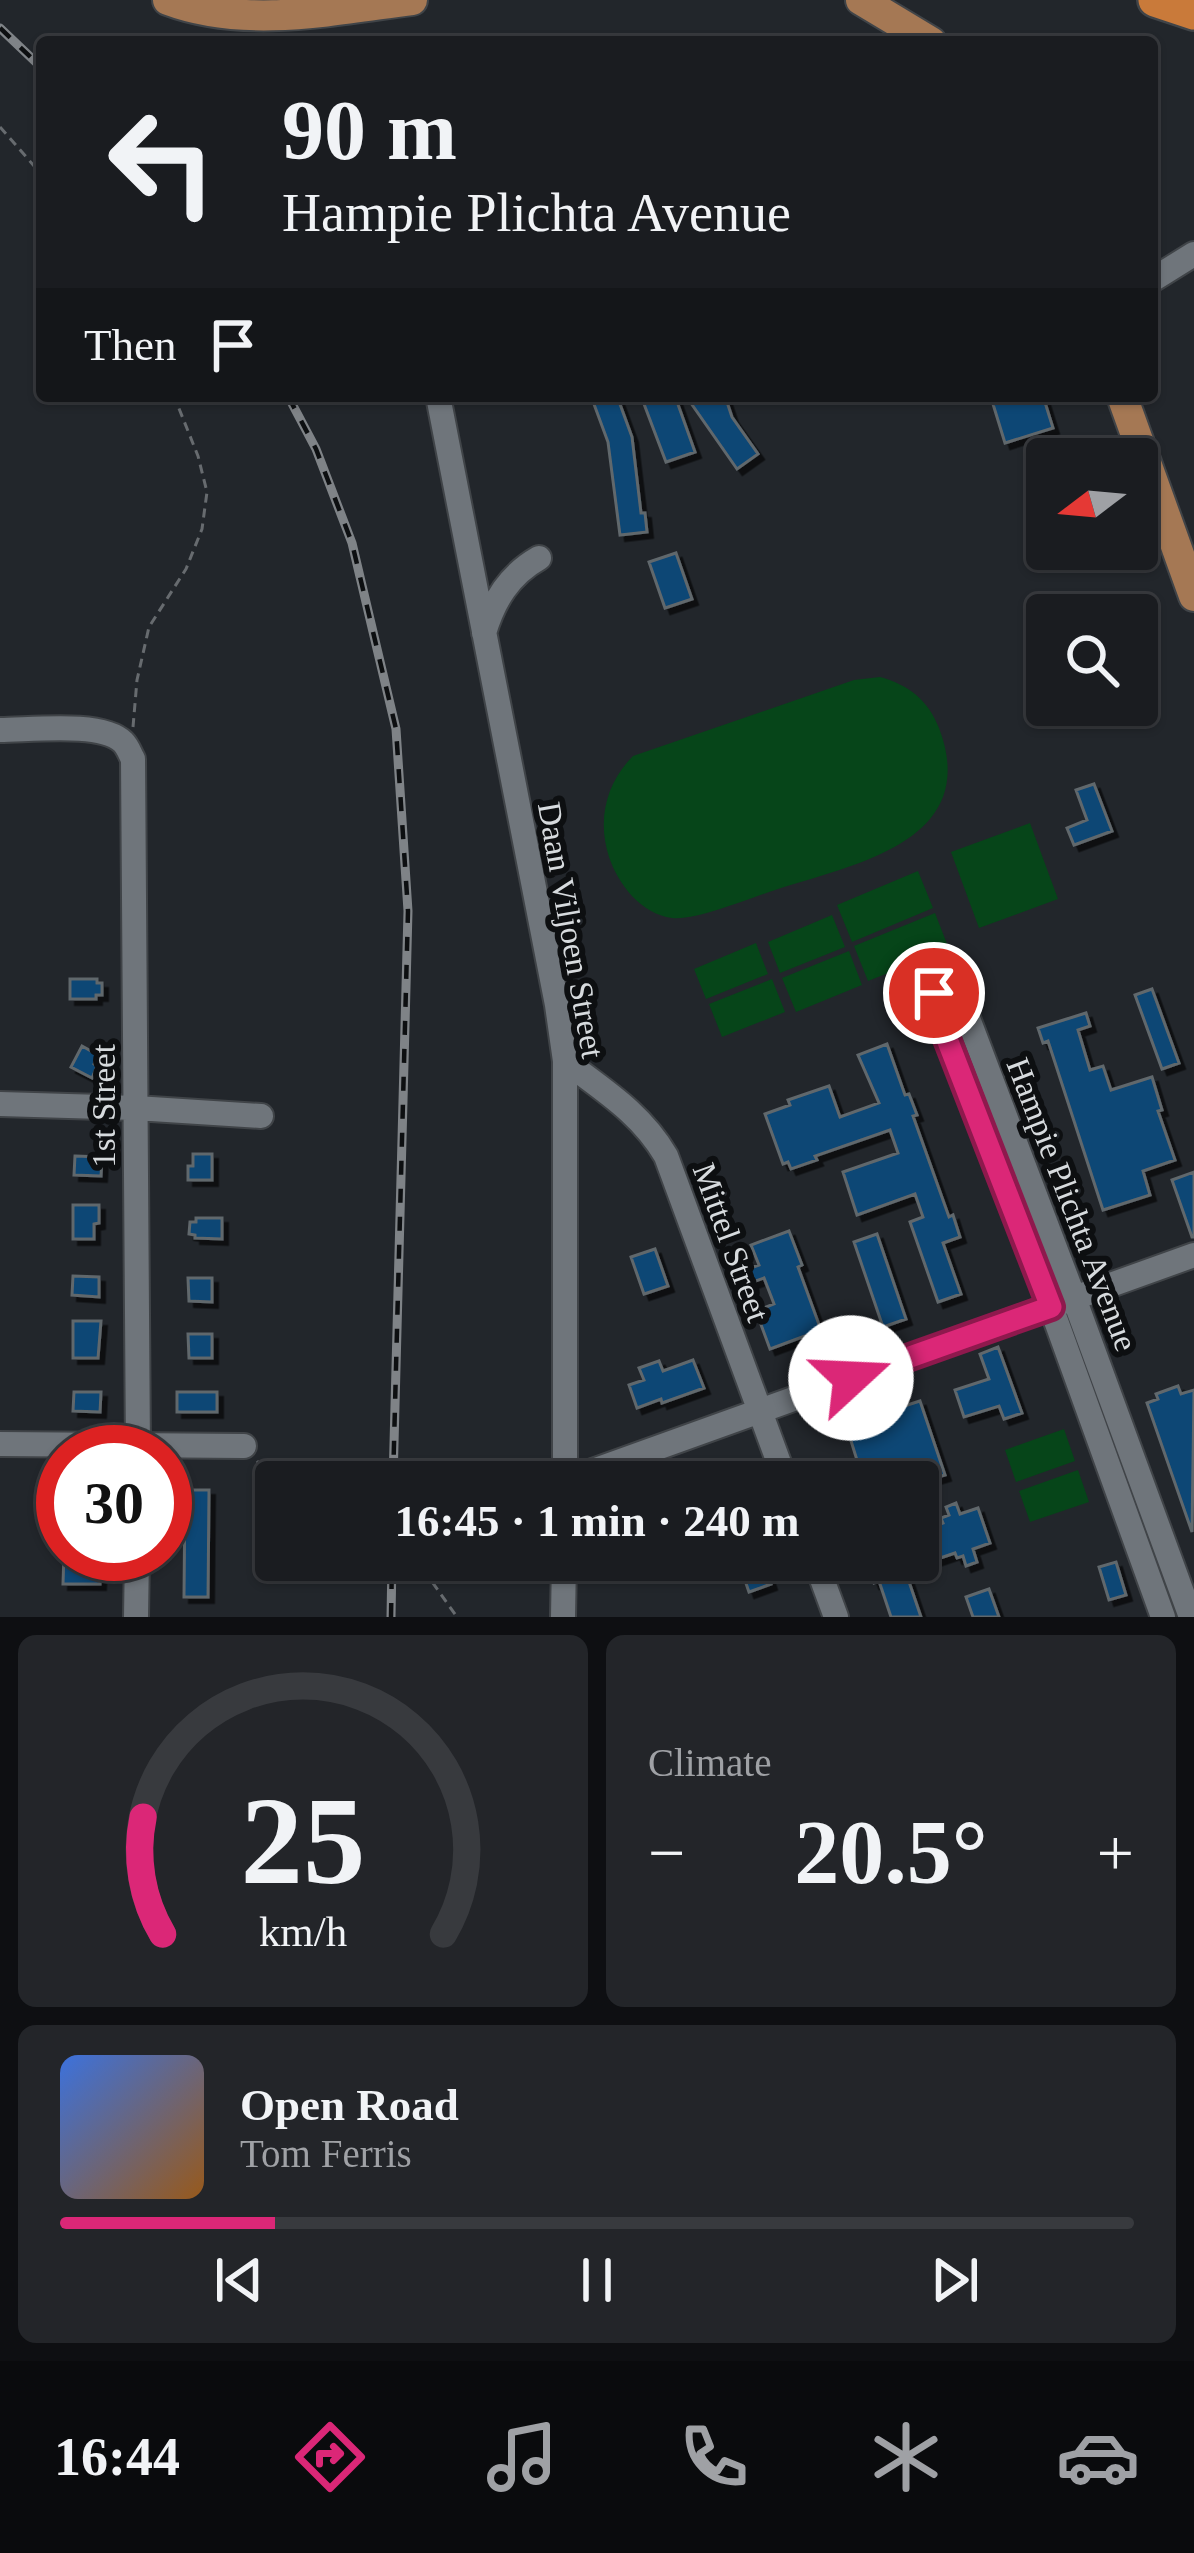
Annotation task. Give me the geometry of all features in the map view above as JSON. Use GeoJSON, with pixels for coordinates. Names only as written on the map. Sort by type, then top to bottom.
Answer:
{"type":"FeatureCollection","features":[{"type":"Feature","properties":{"kind":"highway"},"geometry":{"type":"LineString","coordinates":[[1155,0],[1194,13]]}},
{"type":"Feature","properties":{"kind":"main road"},"geometry":{"type":"LineString","coordinates":[[168,0],[217,13],[260,15],[412,0]]}},
{"type":"Feature","properties":{"kind":"main road"},"geometry":{"type":"LineString","coordinates":[[861,0],[921,36]]}},
{"type":"Feature","properties":{"kind":"main road"},"geometry":{"type":"LineString","coordinates":[[1124,402],[1194,596]]}},
{"type":"Feature","properties":{"kind":"street"},"geometry":{"type":"LineString","coordinates":[[1158,276],[1194,254]]}},
{"type":"Feature","properties":{"kind":"street","name":"Daan Viljoen Street"},"geometry":{"type":"LineString","coordinates":[[439,402],[565,1061],[566,1461]]}},
{"type":"Feature","properties":{"kind":"street"},"geometry":{"type":"LineString","coordinates":[[484,635],[492,608],[507,584],[539,558]]}},
{"type":"Feature","properties":{"kind":"street"},"geometry":{"type":"LineString","coordinates":[[0,730],[88,729],[122,741],[133,759]]}},
{"type":"Feature","properties":{"kind":"street","name":"1st Street"},"geometry":{"type":"LineString","coordinates":[[133,759],[139,1425]]}},
{"type":"Feature","properties":{"kind":"street","name":"Hampie Plichta Avenue"},"geometry":{"type":"LineString","coordinates":[[1163,1617],[1063,1303],[958,992],[952,988],[934,993],[933,1003],[1063,1303],[1191,1617]]}},
{"type":"Feature","properties":{"kind":"street","name":"Mittel Street"},"geometry":{"type":"LineString","coordinates":[[565,1061],[634,1112],[666,1156],[778,1461]]}},
{"type":"Feature","properties":{"kind":"street"},"geometry":{"type":"LineString","coordinates":[[0,1104],[261,1116]]}},
{"type":"Feature","properties":{"kind":"street"},"geometry":{"type":"LineString","coordinates":[[622,1461],[1194,1255]]}},
{"type":"Feature","properties":{"kind":"street"},"geometry":{"type":"LineString","coordinates":[[0,1444],[36,1445]]}},
{"type":"Feature","properties":{"kind":"street"},"geometry":{"type":"LineString","coordinates":[[192,1447],[244,1446]]}},
{"type":"Feature","properties":{"kind":"street"},"geometry":{"type":"LineString","coordinates":[[136,1617],[137,1581]]}},
{"type":"Feature","properties":{"kind":"street"},"geometry":{"type":"LineString","coordinates":[[563,1617],[564,1581]]}},
{"type":"Feature","properties":{"kind":"street"},"geometry":{"type":"LineString","coordinates":[[822,1581],[836,1617]]}},
{"type":"Feature","properties":{"kind":"path"},"geometry":{"type":"LineString","coordinates":[[0,128],[36,168]]}},
{"type":"Feature","properties":{"kind":"path"},"geometry":{"type":"LineString","coordinates":[[133,759],[136,680],[148,627],[186,569],[202,529],[206,492],[198,455],[176,402]]}},
{"type":"Feature","properties":{"kind":"path"},"geometry":{"type":"LineString","coordinates":[[244,1446],[257,1461]]}},
{"type":"Feature","properties":{"kind":"path"},"geometry":{"type":"LineString","coordinates":[[432,1581],[457,1617]]}},
{"type":"Feature","properties":{"kind":"green space"},"geometry":{"type":"Polygon","coordinates":[[[880,677],[916,695],[939,728],[948,766],[943,797],[927,822],[904,842],[874,857],[695,916],[661,915],[632,896],[613,867],[605,843],[604,816],[610,790],[633,756],[854,680],[880,677]]]}},
{"type":"Feature","properties":{"kind":"green space"},"geometry":{"type":"Polygon","coordinates":[[[1030,823],[1058,899],[979,928],[951,852],[1030,823]]]}},
{"type":"Feature","properties":{"kind":"green space"},"geometry":{"type":"Polygon","coordinates":[[[918,871],[933,908],[852,942],[837,905],[918,871]]]}},
{"type":"Feature","properties":{"kind":"green space"},"geometry":{"type":"Polygon","coordinates":[[[935,913],[949,949],[868,981],[854,946],[935,913]]]}},
{"type":"Feature","properties":{"kind":"green space"},"geometry":{"type":"Polygon","coordinates":[[[832,915],[845,947],[780,973],[768,942],[832,915]]]}},
{"type":"Feature","properties":{"kind":"green space"},"geometry":{"type":"Polygon","coordinates":[[[756,943],[768,974],[706,999],[694,969],[756,943]]]}},
{"type":"Feature","properties":{"kind":"green space"},"geometry":{"type":"Polygon","coordinates":[[[849,951],[862,985],[796,1012],[782,978],[849,951]]]}},
{"type":"Feature","properties":{"kind":"green space"},"geometry":{"type":"Polygon","coordinates":[[[772,979],[785,1012],[722,1037],[709,1004],[772,979]]]}},
{"type":"Feature","properties":{"kind":"green space"},"geometry":{"type":"Polygon","coordinates":[[[1064,1429],[1075,1461],[1016,1482],[1005,1450],[1064,1429]]]}},
{"type":"Feature","properties":{"kind":"green space"},"geometry":{"type":"Polygon","coordinates":[[[1078,1470],[1089,1502],[1030,1522],[1019,1491],[1078,1470]]]}},
{"type":"Feature","properties":{"kind":"building"},"geometry":{"type":"Polygon","coordinates":[[[593,402],[619,402],[632,437],[647,532],[620,535],[608,442],[593,402]]]}},
{"type":"Feature","properties":{"kind":"building"},"geometry":{"type":"Polygon","coordinates":[[[643,402],[677,402],[695,452],[666,462],[643,402]]]}},
{"type":"Feature","properties":{"kind":"building"},"geometry":{"type":"Polygon","coordinates":[[[690,402],[727,402],[758,454],[737,469],[690,402]]]}},
{"type":"Feature","properties":{"kind":"building"},"geometry":{"type":"Polygon","coordinates":[[[1045,402],[1053,428],[1005,443],[993,404],[1045,402]]]}},
{"type":"Feature","properties":{"kind":"building"},"geometry":{"type":"Polygon","coordinates":[[[676,553],[692,599],[665,608],[649,562],[676,553]]]}},
{"type":"Feature","properties":{"kind":"building"},"geometry":{"type":"Polygon","coordinates":[[[1094,784],[1112,831],[1074,845],[1067,828],[1087,820],[1076,790],[1094,784]]]}},
{"type":"Feature","properties":{"kind":"building"},"geometry":{"type":"Polygon","coordinates":[[[70,979],[97,979],[102,995],[70,999],[70,979]]]}},
{"type":"Feature","properties":{"kind":"building"},"geometry":{"type":"Polygon","coordinates":[[[1152,989],[1179,1063],[1162,1069],[1135,995],[1152,989]]]}},
{"type":"Feature","properties":{"kind":"building"},"geometry":{"type":"Polygon","coordinates":[[[1086,1013],[1090,1026],[1078,1030],[1090,1070],[1103,1066],[1111,1090],[1152,1077],[1175,1160],[1143,1171],[1150,1195],[1103,1210],[1048,1041],[1043,1043],[1038,1028],[1086,1013]]]}},
{"type":"Feature","properties":{"kind":"building"},"geometry":{"type":"Polygon","coordinates":[[[887,1044],[960,1237],[943,1243],[961,1294],[938,1302],[910,1222],[923,1217],[915,1194],[857,1215],[843,1172],[898,1153],[890,1130],[791,1169],[788,1162],[783,1164],[765,1114],[790,1105],[788,1100],[829,1086],[840,1117],[879,1103],[858,1055],[887,1044]]]}},
{"type":"Feature","properties":{"kind":"building"},"geometry":{"type":"Polygon","coordinates":[[[82,1046],[98,1055],[92,1078],[71,1067],[82,1046]]]}},
{"type":"Feature","properties":{"kind":"building"},"geometry":{"type":"Polygon","coordinates":[[[193,1154],[212,1154],[212,1180],[188,1180],[193,1154]]]}},
{"type":"Feature","properties":{"kind":"building"},"geometry":{"type":"Polygon","coordinates":[[[75,1156],[102,1157],[101,1176],[74,1175],[75,1156]]]}},
{"type":"Feature","properties":{"kind":"building"},"geometry":{"type":"Polygon","coordinates":[[[1194,1172],[1194,1237],[1192,1237],[1172,1180],[1194,1172]]]}},
{"type":"Feature","properties":{"kind":"building"},"geometry":{"type":"Polygon","coordinates":[[[73,1205],[99,1205],[94,1239],[73,1239],[73,1205]]]}},
{"type":"Feature","properties":{"kind":"building"},"geometry":{"type":"Polygon","coordinates":[[[222,1218],[222,1239],[189,1234],[190,1222],[222,1218]]]}},
{"type":"Feature","properties":{"kind":"building"},"geometry":{"type":"Polygon","coordinates":[[[789,1231],[821,1330],[770,1349],[756,1311],[774,1304],[764,1278],[747,1284],[742,1271],[759,1265],[751,1245],[789,1231]]]}},
{"type":"Feature","properties":{"kind":"building"},"geometry":{"type":"Polygon","coordinates":[[[877,1234],[906,1319],[883,1327],[854,1242],[877,1234]]]}},
{"type":"Feature","properties":{"kind":"building"},"geometry":{"type":"Polygon","coordinates":[[[655,1249],[668,1286],[644,1294],[631,1257],[655,1249]]]}},
{"type":"Feature","properties":{"kind":"building"},"geometry":{"type":"Polygon","coordinates":[[[73,1276],[99,1277],[99,1297],[72,1295],[73,1276]]]}},
{"type":"Feature","properties":{"kind":"building"},"geometry":{"type":"Polygon","coordinates":[[[188,1278],[212,1278],[212,1302],[189,1301],[188,1278]]]}},
{"type":"Feature","properties":{"kind":"building"},"geometry":{"type":"Polygon","coordinates":[[[73,1321],[101,1321],[98,1358],[73,1358],[73,1321]]]}},
{"type":"Feature","properties":{"kind":"building"},"geometry":{"type":"Polygon","coordinates":[[[188,1334],[212,1334],[212,1358],[189,1358],[188,1334]]]}},
{"type":"Feature","properties":{"kind":"building"},"geometry":{"type":"Polygon","coordinates":[[[998,1347],[1022,1413],[1004,1419],[999,1406],[964,1417],[955,1390],[989,1379],[980,1354],[998,1347]]]}},
{"type":"Feature","properties":{"kind":"building"},"geometry":{"type":"Polygon","coordinates":[[[693,1360],[704,1388],[637,1408],[629,1385],[644,1380],[639,1368],[659,1361],[663,1371],[693,1360]]]}},
{"type":"Feature","properties":{"kind":"building"},"geometry":{"type":"Polygon","coordinates":[[[1178,1386],[1181,1394],[1194,1390],[1192,1532],[1147,1403],[1178,1386]]]}},
{"type":"Feature","properties":{"kind":"building"},"geometry":{"type":"Polygon","coordinates":[[[74,1392],[101,1392],[100,1412],[73,1411],[74,1392]]]}},
{"type":"Feature","properties":{"kind":"building"},"geometry":{"type":"Polygon","coordinates":[[[177,1392],[217,1392],[217,1412],[177,1412],[177,1392]]]}},
{"type":"Feature","properties":{"kind":"building"},"geometry":{"type":"Polygon","coordinates":[[[920,1401],[945,1475],[939,1477],[939,1461],[854,1461],[847,1428],[897,1413],[895,1409],[920,1401]]]}},
{"type":"Feature","properties":{"kind":"building"},"geometry":{"type":"Polygon","coordinates":[[[192,1490],[209,1490],[208,1597],[184,1597],[184,1581],[192,1581],[192,1490]]]}},
{"type":"Feature","properties":{"kind":"building"},"geometry":{"type":"Polygon","coordinates":[[[956,1503],[960,1514],[978,1508],[990,1543],[973,1549],[977,1562],[966,1566],[963,1556],[957,1558],[955,1553],[939,1558],[939,1524],[949,1515],[946,1507],[956,1503]]]}},
{"type":"Feature","properties":{"kind":"building"},"geometry":{"type":"Polygon","coordinates":[[[1116,1562],[1126,1595],[1109,1600],[1099,1567],[1116,1562]]]}},
{"type":"Feature","properties":{"kind":"building"},"geometry":{"type":"Polygon","coordinates":[[[63,1581],[100,1581],[100,1584],[63,1581]]]}},
{"type":"Feature","properties":{"kind":"building"},"geometry":{"type":"Polygon","coordinates":[[[745,1581],[770,1581],[771,1584],[749,1592],[745,1581]]]}},
{"type":"Feature","properties":{"kind":"building"},"geometry":{"type":"Polygon","coordinates":[[[879,1581],[909,1581],[921,1617],[891,1617],[879,1581]]]}},
{"type":"Feature","properties":{"kind":"building"},"geometry":{"type":"Polygon","coordinates":[[[989,1589],[999,1617],[973,1617],[966,1597],[989,1589]]]}},
{"type":"Feature","properties":{"kind":"railway"},"geometry":{"type":"LineString","coordinates":[[0,28],[36,62]]}},
{"type":"Feature","properties":{"kind":"railway"},"geometry":{"type":"LineString","coordinates":[[291,402],[316,449],[352,543],[396,729],[408,911],[394,1461]]}},
{"type":"Feature","properties":{"kind":"railway"},"geometry":{"type":"LineString","coordinates":[[391,1617],[392,1581]]}},
{"type":"Feature","properties":{"kind":"route"},"geometry":{"type":"LineString","coordinates":[[851,1378],[1051,1307],[933,1003],[934,993]]}}]}
